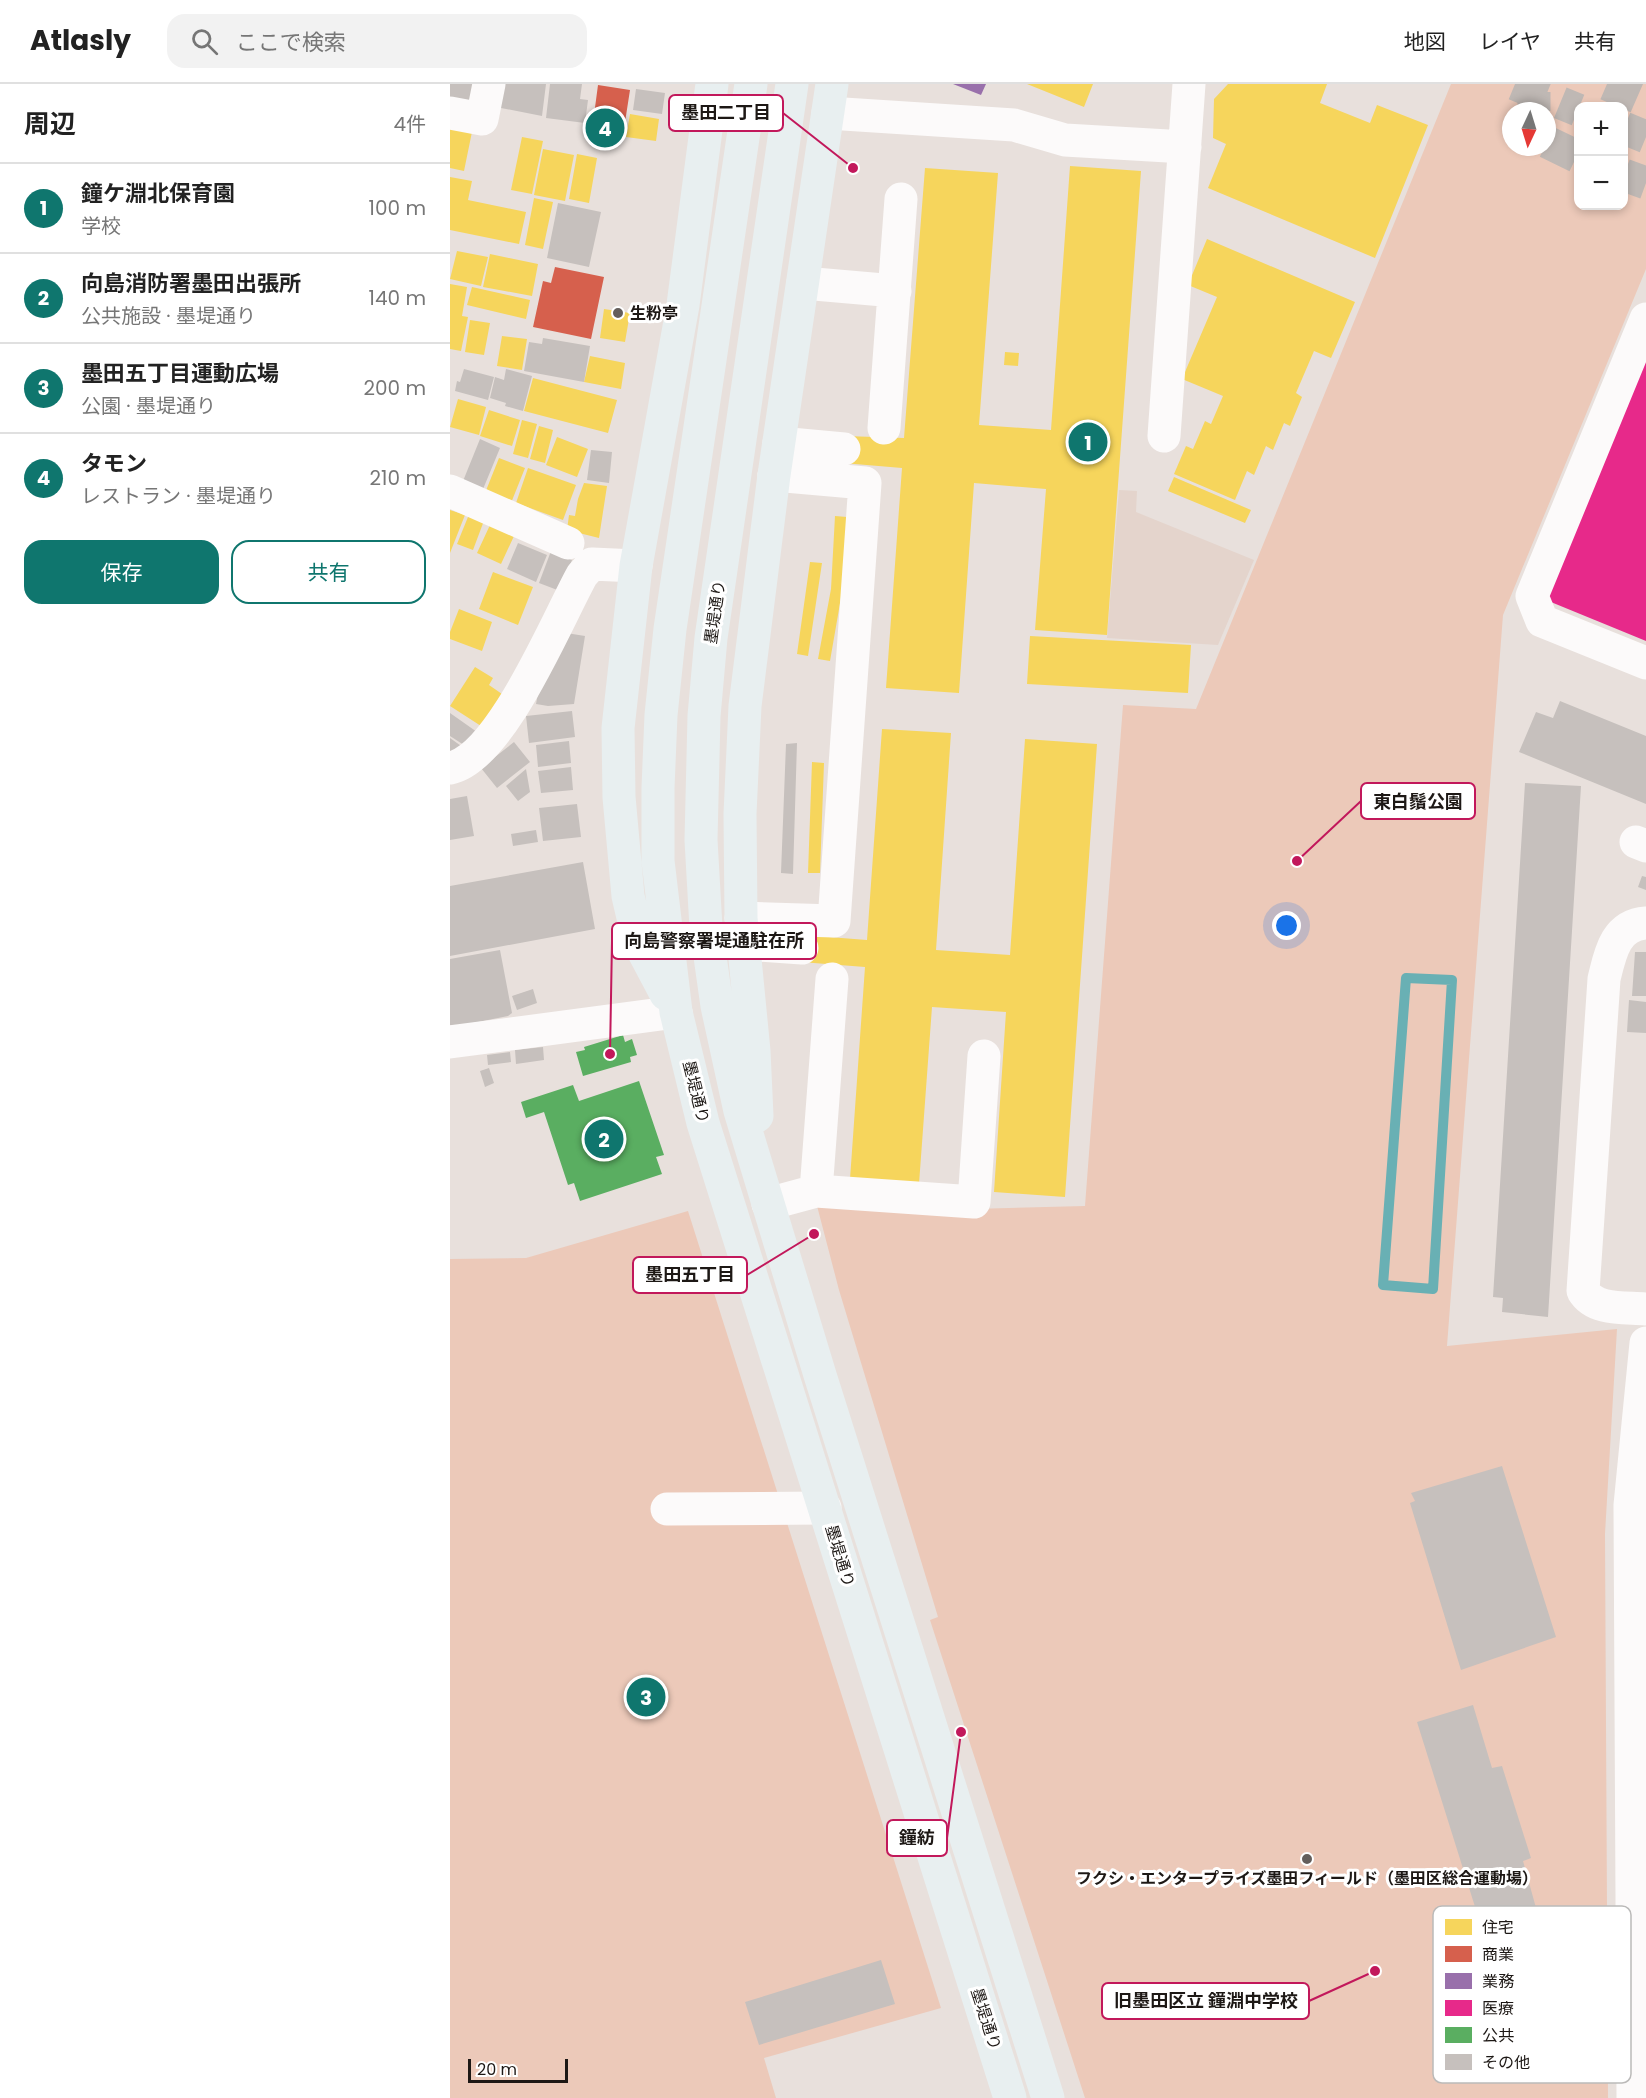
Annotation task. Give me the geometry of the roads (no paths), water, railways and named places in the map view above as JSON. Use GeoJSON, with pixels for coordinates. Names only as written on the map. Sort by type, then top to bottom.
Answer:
{"type":"FeatureCollection","features":[{"type":"Feature","properties":{"kind":"main road","name":"墨堤通り"},"geometry":{"type":"LineString","coordinates":[[676,1012],[639,943],[627,885],[620,797],[618,728],[636,566],[683,305],[712,84]]}},
{"type":"Feature","properties":{"kind":"main road","name":"墨堤通り"},"geometry":{"type":"LineString","coordinates":[[751,84],[672,617],[661,715],[657,788],[658,861],[676,1012],[703,1123],[1010,2098]]}},
{"type":"Feature","properties":{"kind":"main road","name":"墨堤通り"},"geometry":{"type":"LineString","coordinates":[[792,84],[711,638],[704,716],[701,840],[706,928],[717,1006],[740,1111],[820,1375],[1048,2098]]}},
{"type":"Feature","properties":{"kind":"main road","name":"墨堤通り"},"geometry":{"type":"LineString","coordinates":[[764,1189],[742,931],[740,814],[746,706],[777,459],[830,99]]}},
{"type":"Feature","properties":{"kind":"street"},"geometry":{"type":"LineString","coordinates":[[450,112],[482,119],[489,84]]}},
{"type":"Feature","properties":{"kind":"street"},"geometry":{"type":"LineString","coordinates":[[1164,436],[1189,84]]}},
{"type":"Feature","properties":{"kind":"street"},"geometry":{"type":"LineString","coordinates":[[830,99],[1014,125],[1065,140],[1185,147]]}},
{"type":"Feature","properties":{"kind":"street"},"geometry":{"type":"LineString","coordinates":[[884,428],[901,199]]}},
{"type":"Feature","properties":{"kind":"street"},"geometry":{"type":"LineString","coordinates":[[803,283],[894,291]]}},
{"type":"Feature","properties":{"kind":"street"},"geometry":{"type":"LineString","coordinates":[[1646,319],[1532,596],[1542,621],[1646,663]]}},
{"type":"Feature","properties":{"kind":"street"},"geometry":{"type":"LineString","coordinates":[[777,459],[844,449]]}},
{"type":"Feature","properties":{"kind":"street"},"geometry":{"type":"LineString","coordinates":[[742,931],[834,921],[835,910],[865,483],[777,459]]}},
{"type":"Feature","properties":{"kind":"street"},"geometry":{"type":"LineString","coordinates":[[450,491],[568,543]]}},
{"type":"Feature","properties":{"kind":"street"},"geometry":{"type":"LineString","coordinates":[[450,768],[471,758],[501,725],[522,692],[582,575],[592,564],[636,566]]}},
{"type":"Feature","properties":{"kind":"street"},"geometry":{"type":"LineString","coordinates":[[1646,923],[1623,931],[1612,945],[1604,979],[1583,1291],[1588,1299],[1601,1305],[1646,1308]]}},
{"type":"Feature","properties":{"kind":"street"},"geometry":{"type":"LineString","coordinates":[[742,931],[802,948]]}},
{"type":"Feature","properties":{"kind":"street"},"geometry":{"type":"LineString","coordinates":[[816,1191],[832,979]]}},
{"type":"Feature","properties":{"kind":"street"},"geometry":{"type":"LineString","coordinates":[[450,1042],[676,1012]]}},
{"type":"Feature","properties":{"kind":"street"},"geometry":{"type":"LineString","coordinates":[[764,1189],[974,1202],[984,1056]]}},
{"type":"Feature","properties":{"kind":"street"},"geometry":{"type":"LineString","coordinates":[[1633,2096],[1630,1504],[1646,1343]]}},
{"type":"Feature","properties":{"kind":"street"},"geometry":{"type":"LineString","coordinates":[[667,1509],[825,1508]]}},
{"type":"Feature","properties":{"kind":"street"},"geometry":{"type":"LineString","coordinates":[[1633,2096],[1646,2061]]}},
{"type":"Feature","properties":{"kind":"waterway"},"geometry":{"type":"LineString","coordinates":[[1406,978],[1452,980],[1433,1289],[1383,1285],[1406,978]]}},
{"type":"Feature","properties":{"kind":"tunnel"},"geometry":{"type":"LineString","coordinates":[[1515,84],[1574,108]]}},
{"type":"Feature","properties":{"kind":"tunnel"},"geometry":{"type":"LineString","coordinates":[[1607,84],[1646,101]]}},
{"type":"Feature","properties":{"kind":"tunnel"},"geometry":{"type":"LineString","coordinates":[[1534,92],[1534,102]]}},
{"type":"Feature","properties":{"kind":"tunnel"},"geometry":{"type":"LineString","coordinates":[[1628,130],[1646,137]]}},
{"type":"Feature","properties":{"kind":"tunnel"},"geometry":{"type":"LineString","coordinates":[[1556,146],[1576,156]]}},
{"type":"Feature","properties":{"kind":"tunnel"},"geometry":{"type":"LineString","coordinates":[[1628,176],[1646,183]]}},
{"type":"Feature","properties":{"kind":"place","name":"タモン"},"geometry":{"type":"Point","coordinates":[605,128]}},
{"type":"Feature","properties":{"kind":"place","name":"墨田二丁目"},"geometry":{"type":"Point","coordinates":[853,168]}},
{"type":"Feature","properties":{"kind":"place","name":"生粉亭"},"geometry":{"type":"Point","coordinates":[618,313]}},
{"type":"Feature","properties":{"kind":"place","name":"鐘ケ淵北保育園"},"geometry":{"type":"Point","coordinates":[1088,442]}},
{"type":"Feature","properties":{"kind":"place","name":"東白鬚公園"},"geometry":{"type":"Point","coordinates":[1297,861]}},
{"type":"Feature","properties":{"kind":"place","name":"向島警察署堤通駐在所"},"geometry":{"type":"Point","coordinates":[610,1054]}},
{"type":"Feature","properties":{"kind":"place","name":"向島消防署墨田出張所"},"geometry":{"type":"Point","coordinates":[604,1139]}},
{"type":"Feature","properties":{"kind":"place","name":"墨田五丁目"},"geometry":{"type":"Point","coordinates":[814,1234]}},
{"type":"Feature","properties":{"kind":"place","name":"墨田五丁目運動広場"},"geometry":{"type":"Point","coordinates":[646,1697]}},
{"type":"Feature","properties":{"kind":"place","name":"鐘紡"},"geometry":{"type":"Point","coordinates":[961,1732]}},
{"type":"Feature","properties":{"kind":"place","name":"フクシ・エンタープライズ墨田フィールド（墨田区総合運動場）"},"geometry":{"type":"Point","coordinates":[1307,1859]}},
{"type":"Feature","properties":{"kind":"place","name":"旧墨田区立 鐘淵中学校"},"geometry":{"type":"Point","coordinates":[1375,1971]}}]}
